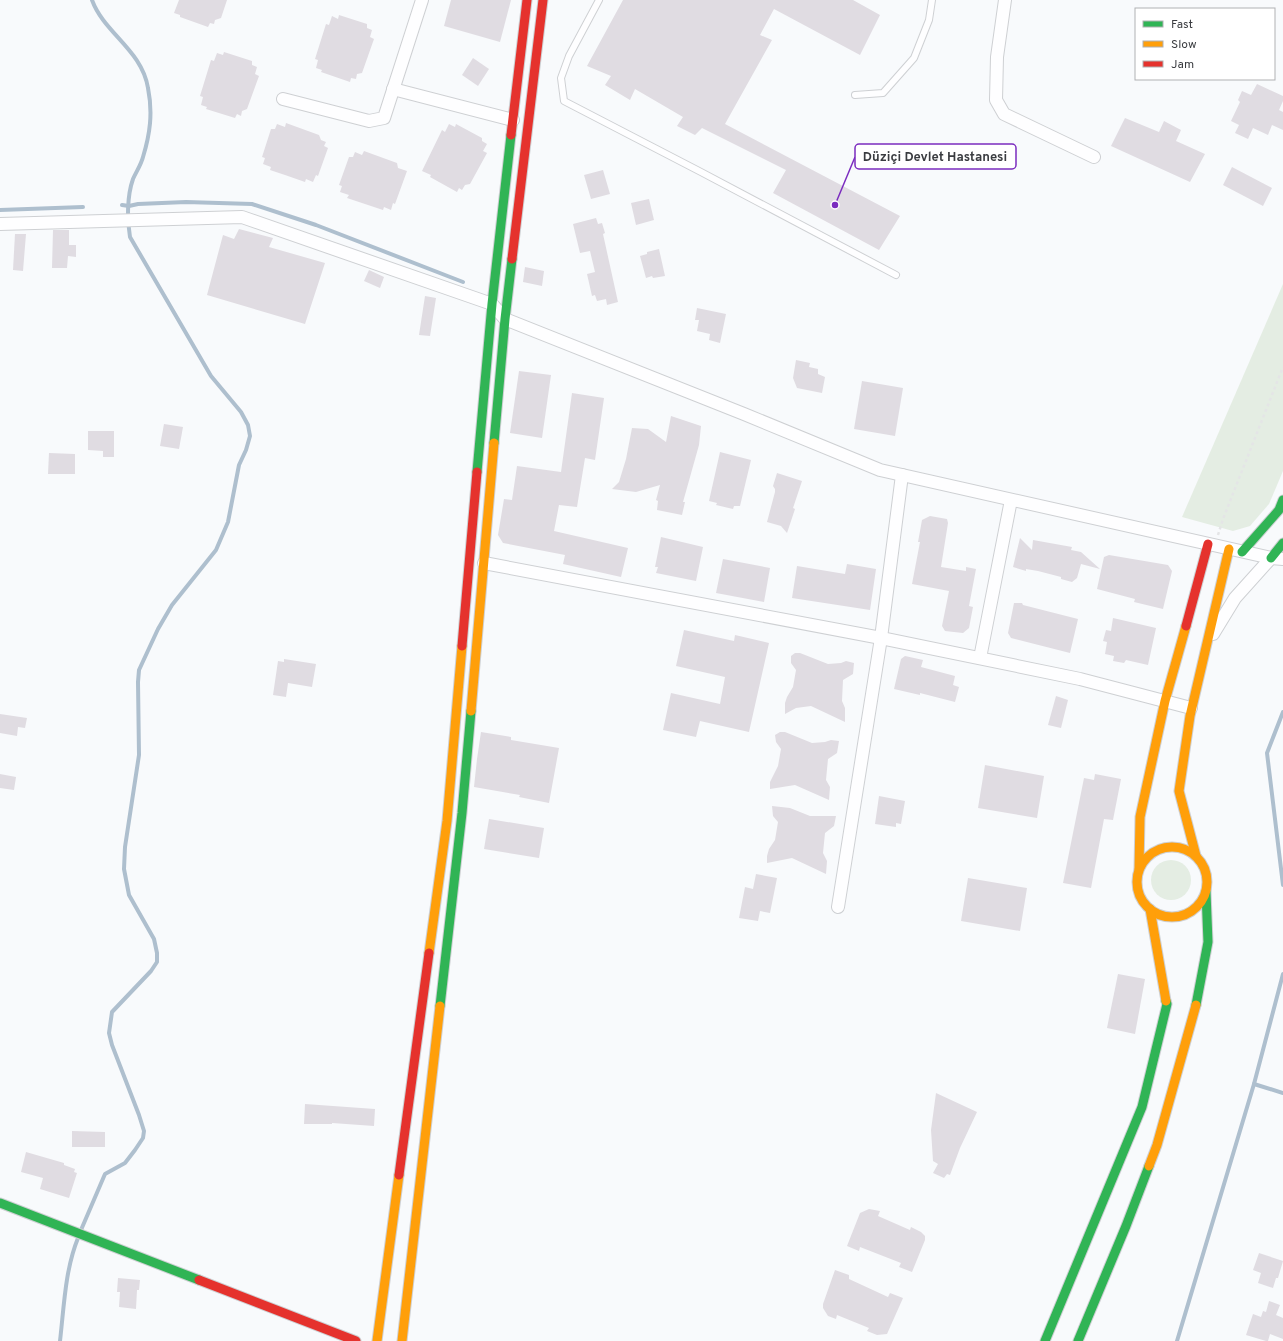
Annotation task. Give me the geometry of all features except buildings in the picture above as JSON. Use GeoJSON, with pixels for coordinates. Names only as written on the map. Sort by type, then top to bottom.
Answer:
{"type":"FeatureCollection","features":[{"type":"Feature","properties":{"kind":"main road"},"geometry":{"type":"LineString","coordinates":[[377,1341],[447,821],[492,304],[527,0]]}},
{"type":"Feature","properties":{"kind":"main road"},"geometry":{"type":"LineString","coordinates":[[402,1341],[462,813],[504,319],[543,0]]}},
{"type":"Feature","properties":{"kind":"main road"},"geometry":{"type":"LineString","coordinates":[[1242,552],[1279,510],[1283,500]]}},
{"type":"Feature","properties":{"kind":"main road"},"geometry":{"type":"LineString","coordinates":[[1277,559],[1283,543]]}},
{"type":"Feature","properties":{"kind":"main road"},"geometry":{"type":"LineString","coordinates":[[1206,892],[1201,902],[1195,909],[1176,917],[1166,916],[1150,909],[1145,904],[1139,892],[1137,878],[1139,869],[1140,817],[1165,701],[1211,545]]}},
{"type":"Feature","properties":{"kind":"main road"},"geometry":{"type":"LineString","coordinates":[[1196,856],[1179,792],[1191,708],[1230,549]]}},
{"type":"Feature","properties":{"kind":"main road"},"geometry":{"type":"LineString","coordinates":[[1078,1341],[1126,1226],[1157,1145],[1195,1013],[1208,942],[1206,892],[1208,882],[1202,863],[1196,856],[1189,850],[1179,847],[1164,847],[1151,854],[1139,869]]}},
{"type":"Feature","properties":{"kind":"main road"},"geometry":{"type":"LineString","coordinates":[[1045,1341],[1144,1100],[1167,1004],[1150,909]]}},
{"type":"Feature","properties":{"kind":"main road"},"geometry":{"type":"LineString","coordinates":[[0,1203],[356,1341]]}},
{"type":"Feature","properties":{"kind":"street"},"geometry":{"type":"LineString","coordinates":[[283,98],[369,121],[384,118],[422,0]]}},
{"type":"Feature","properties":{"kind":"street"},"geometry":{"type":"LineString","coordinates":[[1005,0],[997,56],[996,100],[1004,114],[1094,157]]}},
{"type":"Feature","properties":{"kind":"street"},"geometry":{"type":"LineString","coordinates":[[393,89],[513,120]]}},
{"type":"Feature","properties":{"kind":"street"},"geometry":{"type":"LineString","coordinates":[[0,224],[242,217],[492,304],[504,319],[744,414],[880,470],[1277,559]]}},
{"type":"Feature","properties":{"kind":"street"},"geometry":{"type":"LineString","coordinates":[[838,907],[881,638],[902,475]]}},
{"type":"Feature","properties":{"kind":"street"},"geometry":{"type":"LineString","coordinates":[[980,658],[1011,500]]}},
{"type":"Feature","properties":{"kind":"street"},"geometry":{"type":"LineString","coordinates":[[1206,646],[1235,598],[1277,559]]}},
{"type":"Feature","properties":{"kind":"street"},"geometry":{"type":"LineString","coordinates":[[484,562],[980,658],[1080,679],[1191,708]]}},
{"type":"Feature","properties":{"kind":"lane"},"geometry":{"type":"LineString","coordinates":[[599,0],[569,56],[560,78],[564,101],[896,275]]}},
{"type":"Feature","properties":{"kind":"lane"},"geometry":{"type":"LineString","coordinates":[[855,95],[882,93],[914,58],[929,20],[932,0]]}},
{"type":"Feature","properties":{"kind":"path"},"geometry":{"type":"LineString","coordinates":[[1211,545],[1223,519],[1283,367]]}},
{"type":"Feature","properties":{"kind":"shaded area"},"geometry":{"type":"Polygon","coordinates":[[[1283,284],[1283,471],[1269,504],[1250,526],[1233,531],[1182,517],[1283,284]]]}},
{"type":"Feature","properties":{"kind":"shaded area"},"geometry":{"type":"Polygon","coordinates":[[[1175,860],[1182,863],[1188,869],[1191,880],[1190,888],[1182,897],[1175,900],[1167,900],[1160,897],[1152,888],[1151,876],[1154,869],[1163,861],[1175,860]]]}},
{"type":"Feature","properties":{"kind":"waterway"},"geometry":{"type":"LineString","coordinates":[[81,1230],[105,1174],[125,1163],[143,1138],[144,1131],[112,1045],[109,1033],[112,1012],[151,971],[157,962],[154,939],[129,895],[124,869],[125,847],[139,755],[139,670],[158,629],[172,605],[216,550],[228,522],[239,465],[246,450],[250,436],[248,425],[241,412],[211,376],[130,237],[128,223],[129,200],[133,179],[140,166],[147,140],[150,123],[150,97],[144,75],[138,63],[131,52],[105,22],[92,0]]}},
{"type":"Feature","properties":{"kind":"waterway"},"geometry":{"type":"LineString","coordinates":[[122,205],[129,206],[138,204],[186,202],[252,204],[316,225],[463,282]]}},
{"type":"Feature","properties":{"kind":"waterway"},"geometry":{"type":"LineString","coordinates":[[0,210],[83,207]]}},
{"type":"Feature","properties":{"kind":"waterway"},"geometry":{"type":"LineString","coordinates":[[1283,712],[1267,753],[1283,885]]}},
{"type":"Feature","properties":{"kind":"waterway"},"geometry":{"type":"LineString","coordinates":[[1177,1341],[1254,1084],[1283,974]]}},
{"type":"Feature","properties":{"kind":"waterway"},"geometry":{"type":"LineString","coordinates":[[1254,1084],[1283,1093]]}},
{"type":"Feature","properties":{"kind":"waterway"},"geometry":{"type":"LineString","coordinates":[[60,1341],[70,1263],[78,1238]]}},
{"type":"Feature","properties":{"kind":"traffic: fast"},"geometry":{"type":"LineString","coordinates":[[477,472],[492,304],[511,135]]}},
{"type":"Feature","properties":{"kind":"traffic: fast"},"geometry":{"type":"LineString","coordinates":[[494,443],[512,259]]}},
{"type":"Feature","properties":{"kind":"traffic: fast"},"geometry":{"type":"LineString","coordinates":[[1242,552],[1279,510],[1283,500]]}},
{"type":"Feature","properties":{"kind":"traffic: fast"},"geometry":{"type":"LineString","coordinates":[[1271,558],[1283,543]]}},
{"type":"Feature","properties":{"kind":"traffic: fast"},"geometry":{"type":"LineString","coordinates":[[440,1006],[462,813],[471,711]]}},
{"type":"Feature","properties":{"kind":"traffic: fast"},"geometry":{"type":"LineString","coordinates":[[1196,1005],[1208,942],[1206,892]]}},
{"type":"Feature","properties":{"kind":"traffic: fast"},"geometry":{"type":"LineString","coordinates":[[1045,1341],[1142,1107],[1167,1004],[1166,1001]]}},
{"type":"Feature","properties":{"kind":"traffic: fast"},"geometry":{"type":"LineString","coordinates":[[1078,1341],[1126,1226],[1149,1166]]}},
{"type":"Feature","properties":{"kind":"traffic: fast"},"geometry":{"type":"LineString","coordinates":[[0,1203],[199,1280]]}},
{"type":"Feature","properties":{"kind":"traffic: slow"},"geometry":{"type":"LineString","coordinates":[[471,711],[494,443]]}},
{"type":"Feature","properties":{"kind":"traffic: slow"},"geometry":{"type":"LineString","coordinates":[[1196,856],[1179,791],[1190,716],[1229,549]]}},
{"type":"Feature","properties":{"kind":"traffic: slow"},"geometry":{"type":"LineString","coordinates":[[1139,869],[1140,817],[1165,701],[1186,626]]}},
{"type":"Feature","properties":{"kind":"traffic: slow"},"geometry":{"type":"LineString","coordinates":[[429,953],[447,821],[462,646]]}},
{"type":"Feature","properties":{"kind":"traffic: slow"},"geometry":{"type":"LineString","coordinates":[[1172,847],[1185,850],[1197,857],[1204,869],[1207,882],[1204,895],[1197,907],[1185,914],[1172,917],[1159,914],[1147,907],[1140,895],[1137,882],[1140,869],[1147,857],[1159,850],[1172,847]]}},
{"type":"Feature","properties":{"kind":"traffic: slow"},"geometry":{"type":"LineString","coordinates":[[1150,909],[1166,1001]]}},
{"type":"Feature","properties":{"kind":"traffic: slow"},"geometry":{"type":"LineString","coordinates":[[1149,1166],[1157,1145],[1196,1005]]}},
{"type":"Feature","properties":{"kind":"traffic: slow"},"geometry":{"type":"LineString","coordinates":[[402,1341],[440,1006]]}},
{"type":"Feature","properties":{"kind":"traffic: slow"},"geometry":{"type":"LineString","coordinates":[[377,1341],[399,1175]]}},
{"type":"Feature","properties":{"kind":"traffic: jam"},"geometry":{"type":"LineString","coordinates":[[511,135],[527,0]]}},
{"type":"Feature","properties":{"kind":"traffic: jam"},"geometry":{"type":"LineString","coordinates":[[512,259],[543,0]]}},
{"type":"Feature","properties":{"kind":"traffic: jam"},"geometry":{"type":"LineString","coordinates":[[462,646],[477,472]]}},
{"type":"Feature","properties":{"kind":"traffic: jam"},"geometry":{"type":"LineString","coordinates":[[1186,626],[1208,544]]}},
{"type":"Feature","properties":{"kind":"traffic: jam"},"geometry":{"type":"LineString","coordinates":[[399,1175],[429,953]]}},
{"type":"Feature","properties":{"kind":"traffic: jam"},"geometry":{"type":"LineString","coordinates":[[199,1280],[356,1341]]}},
{"type":"Feature","properties":{"kind":"place","name":"Düziçi Devlet Hastanesi"},"geometry":{"type":"Point","coordinates":[835,205]}}]}
